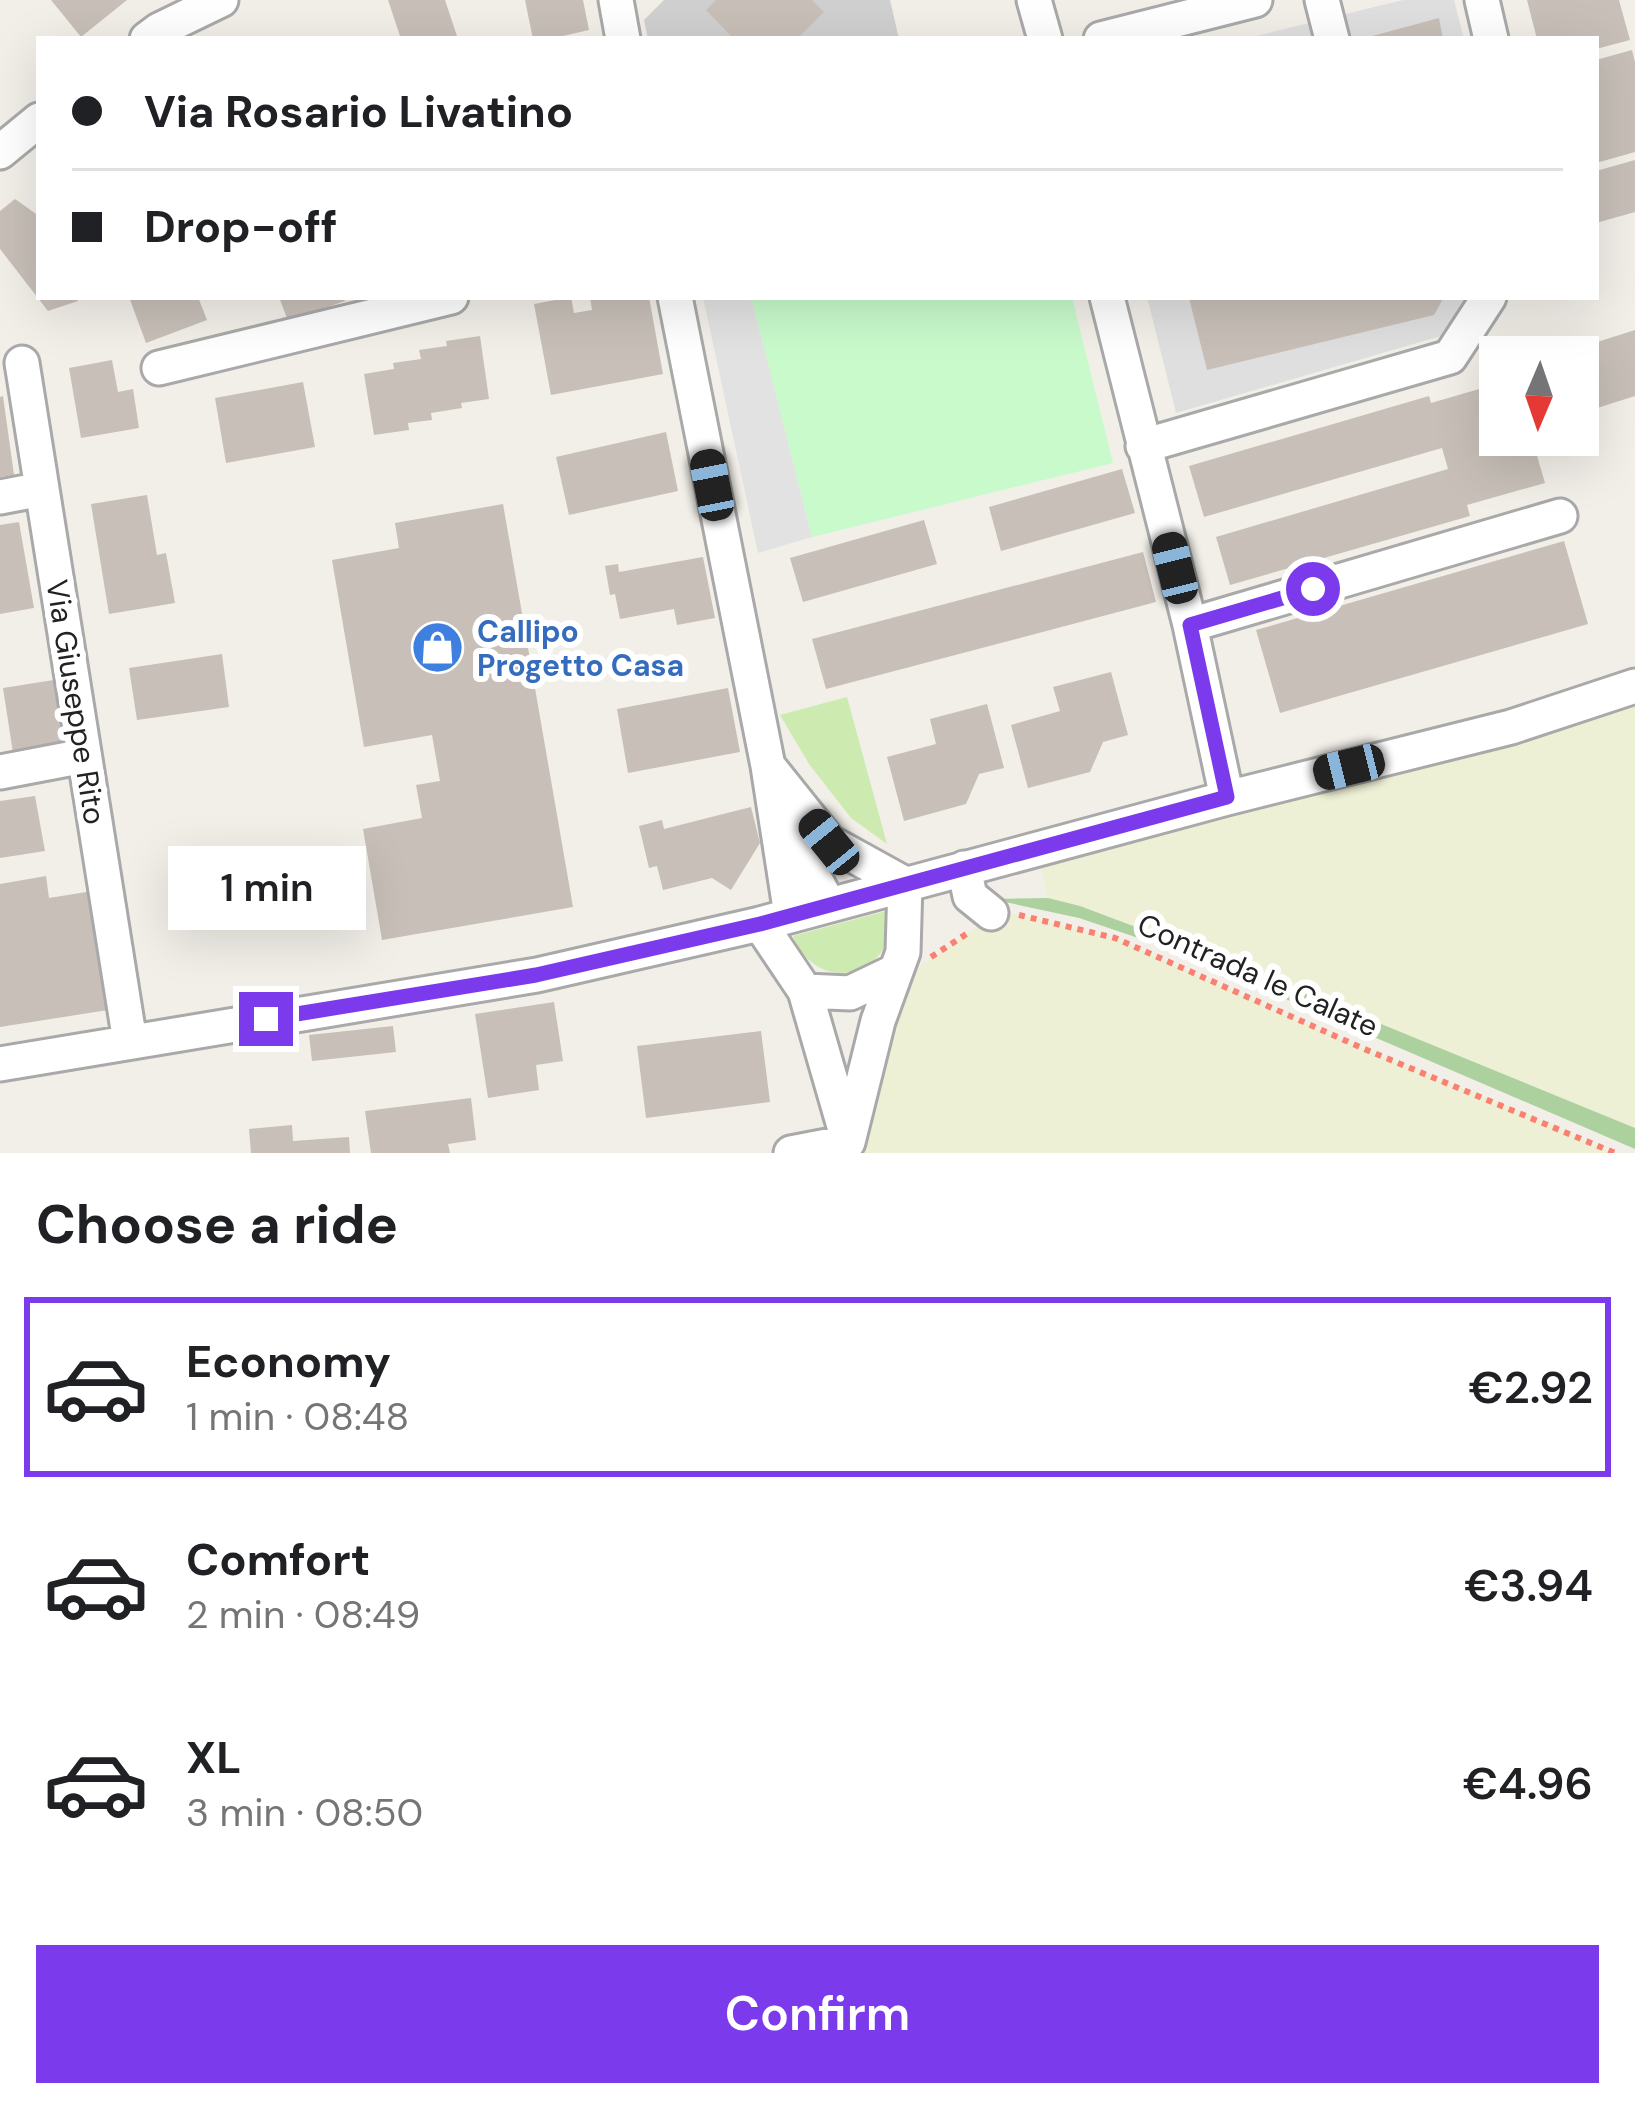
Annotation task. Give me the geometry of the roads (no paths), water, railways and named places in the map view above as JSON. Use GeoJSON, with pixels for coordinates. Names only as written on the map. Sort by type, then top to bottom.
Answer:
{"type":"FeatureCollection","features":[{"type":"Feature","properties":{"kind":"street"},"geometry":{"type":"LineString","coordinates":[[151,36],[221,0]]}},
{"type":"Feature","properties":{"kind":"street"},"geometry":{"type":"LineString","coordinates":[[616,0],[622,36]]}},
{"type":"Feature","properties":{"kind":"street"},"geometry":{"type":"LineString","coordinates":[[1034,0],[1044,36]]}},
{"type":"Feature","properties":{"kind":"street"},"geometry":{"type":"LineString","coordinates":[[1112,36],[1219,4],[1255,0]]}},
{"type":"Feature","properties":{"kind":"street"},"geometry":{"type":"LineString","coordinates":[[1322,0],[1331,36]]}},
{"type":"Feature","properties":{"kind":"street"},"geometry":{"type":"LineString","coordinates":[[1482,0],[1490,36]]}},
{"type":"Feature","properties":{"kind":"street"},"geometry":{"type":"LineString","coordinates":[[0,152],[36,122]]}},
{"type":"Feature","properties":{"kind":"street"},"geometry":{"type":"LineString","coordinates":[[159,368],[439,300]]}},
{"type":"Feature","properties":{"kind":"street"},"geometry":{"type":"LineString","coordinates":[[676,300],[767,766],[776,920],[805,992],[850,1148]]}},
{"type":"Feature","properties":{"kind":"street"},"geometry":{"type":"LineString","coordinates":[[1109,300],[1190,625],[1227,797]]}},
{"type":"Feature","properties":{"kind":"street"},"geometry":{"type":"LineString","coordinates":[[1143,446],[1450,357],[1487,300]]}},
{"type":"Feature","properties":{"kind":"street","name":"Via Giuseppe Rito"},"geometry":{"type":"LineString","coordinates":[[22,363],[130,1042]]}},
{"type":"Feature","properties":{"kind":"street"},"geometry":{"type":"LineString","coordinates":[[0,497],[42,489]]}},
{"type":"Feature","properties":{"kind":"street"},"geometry":{"type":"LineString","coordinates":[[1190,625],[1560,516]]}},
{"type":"Feature","properties":{"kind":"street"},"geometry":{"type":"LineString","coordinates":[[0,1064],[536,975],[776,920],[1227,797],[1511,727],[1635,686]]}},
{"type":"Feature","properties":{"kind":"street"},"geometry":{"type":"LineString","coordinates":[[0,772],[85,756]]}},
{"type":"Feature","properties":{"kind":"street"},"geometry":{"type":"LineString","coordinates":[[767,766],[829,842],[905,884]]}},
{"type":"Feature","properties":{"kind":"street"},"geometry":{"type":"LineString","coordinates":[[772,800],[829,904]]}},
{"type":"Feature","properties":{"kind":"street"},"geometry":{"type":"LineString","coordinates":[[964,868],[970,896],[991,913]]}},
{"type":"Feature","properties":{"kind":"street"},"geometry":{"type":"LineString","coordinates":[[850,1148],[878,1021],[903,952],[905,884]]}},
{"type":"Feature","properties":{"kind":"street"},"geometry":{"type":"LineString","coordinates":[[805,992],[850,993],[893,979]]}},
{"type":"Feature","properties":{"kind":"street"},"geometry":{"type":"LineString","coordinates":[[791,1153],[850,1148]]}},
{"type":"Feature","properties":{"kind":"place","name":"Callipo Progetto Casa"},"geometry":{"type":"Point","coordinates":[438,648]}}]}
